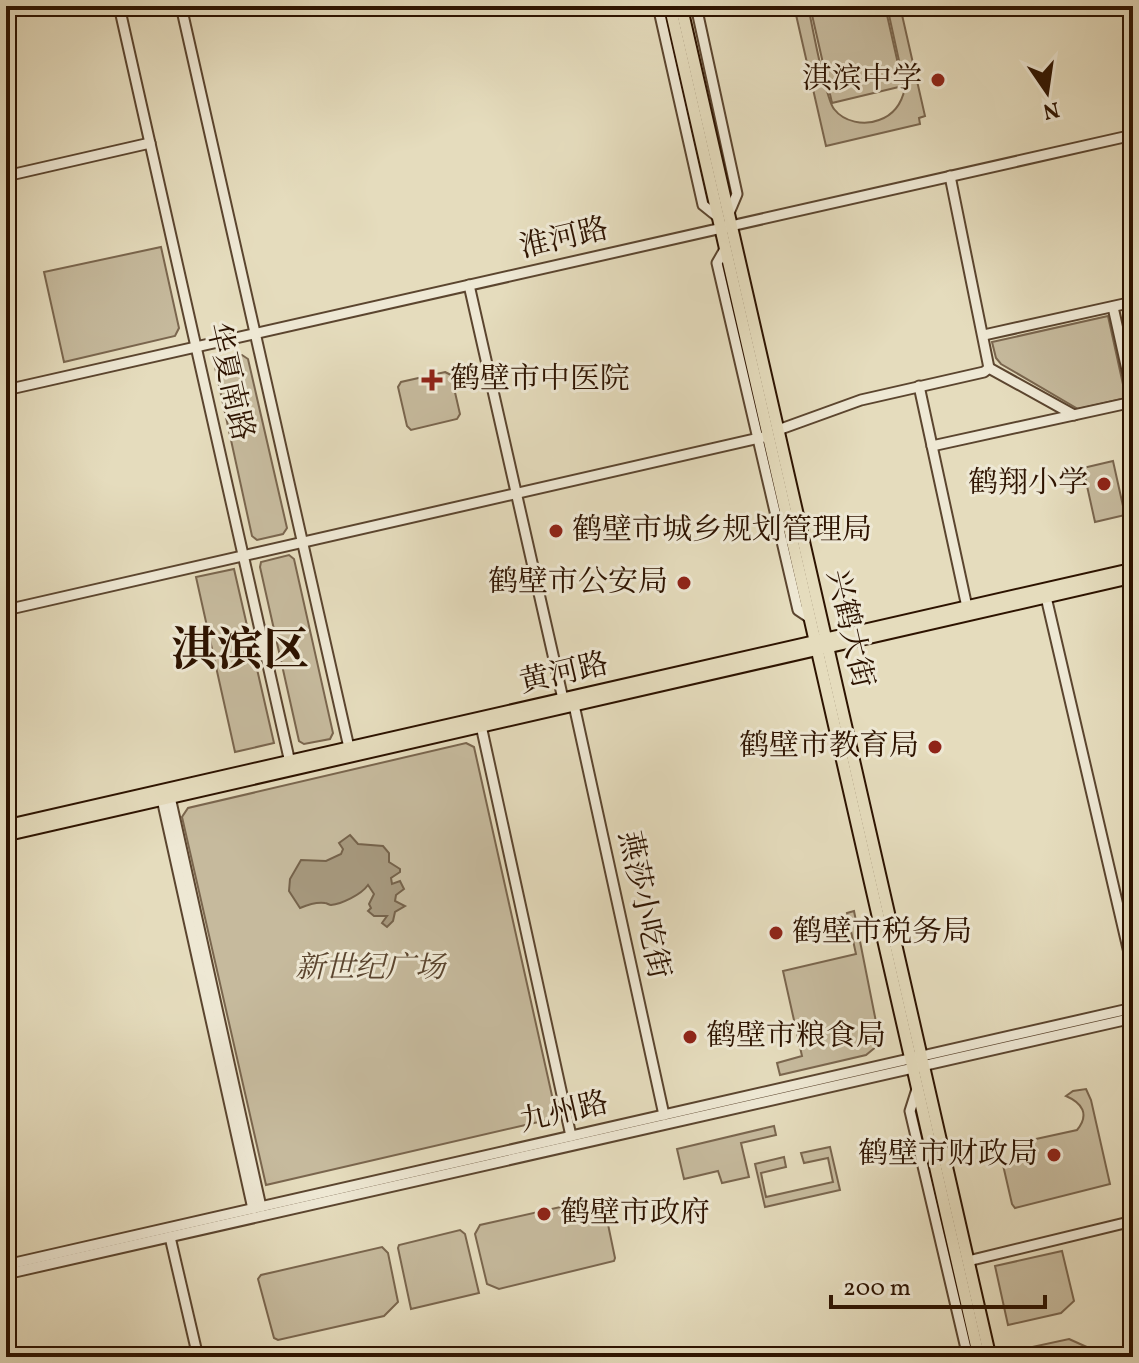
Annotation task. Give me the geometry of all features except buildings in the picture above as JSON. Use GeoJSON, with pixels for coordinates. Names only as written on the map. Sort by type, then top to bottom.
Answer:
{"type":"FeatureCollection","features":[{"type":"Feature","properties":{"kind":"main road","name":"兴鹤大街"},"geometry":{"type":"LineString","coordinates":[[670,6],[725,221],[725,249],[810,618],[822,644]]}},
{"type":"Feature","properties":{"kind":"main road","name":"兴鹤大街"},"geometry":{"type":"LineString","coordinates":[[681,6],[768,435],[822,644],[918,1062],[990,1357]]}},
{"type":"Feature","properties":{"kind":"main road","name":"黄河路"},"geometry":{"type":"LineString","coordinates":[[822,644],[1133,569]]}},
{"type":"Feature","properties":{"kind":"main road","name":"黄河路"},"geometry":{"type":"LineString","coordinates":[[6,826],[1133,577]]}},
{"type":"Feature","properties":{"kind":"main road","name":"黄河路"},"geometry":{"type":"LineString","coordinates":[[6,835],[291,765]]}},
{"type":"Feature","properties":{"kind":"main road","name":"兴鹤大街"},"geometry":{"type":"LineString","coordinates":[[918,1062],[918,1086],[979,1357]]}},
{"type":"Feature","properties":{"kind":"street","name":"华夏南路"},"geometry":{"type":"LineString","coordinates":[[119,6],[291,765]]}},
{"type":"Feature","properties":{"kind":"street","name":"华夏南路"},"geometry":{"type":"LineString","coordinates":[[181,6],[350,752]]}},
{"type":"Feature","properties":{"kind":"street"},"geometry":{"type":"LineString","coordinates":[[658,6],[703,205],[725,221],[737,194],[696,6]]}},
{"type":"Feature","properties":{"kind":"street"},"geometry":{"type":"LineString","coordinates":[[1128,6],[1133,26]]}},
{"type":"Feature","properties":{"kind":"street","name":"淮河路"},"geometry":{"type":"LineString","coordinates":[[6,390],[469,285],[725,221],[1133,135]]}},
{"type":"Feature","properties":{"kind":"street"},"geometry":{"type":"LineString","coordinates":[[6,176],[150,143]]}},
{"type":"Feature","properties":{"kind":"street"},"geometry":{"type":"LineString","coordinates":[[950,176],[989,368]]}},
{"type":"Feature","properties":{"kind":"street","name":"燕莎小吃街"},"geometry":{"type":"LineString","coordinates":[[469,285],[664,1115]]}},
{"type":"Feature","properties":{"kind":"street"},"geometry":{"type":"LineString","coordinates":[[984,335],[1133,302]]}},
{"type":"Feature","properties":{"kind":"street"},"geometry":{"type":"LineString","coordinates":[[932,446],[1133,400],[1113,307]]}},
{"type":"Feature","properties":{"kind":"street"},"geometry":{"type":"LineString","coordinates":[[6,610],[768,435],[861,400],[984,372],[989,368]]}},
{"type":"Feature","properties":{"kind":"street"},"geometry":{"type":"LineString","coordinates":[[989,368],[1074,415]]}},
{"type":"Feature","properties":{"kind":"street"},"geometry":{"type":"LineString","coordinates":[[919,386],[967,607]]}},
{"type":"Feature","properties":{"kind":"street"},"geometry":{"type":"LineString","coordinates":[[1046,597],[1133,970]]}},
{"type":"Feature","properties":{"kind":"street"},"geometry":{"type":"LineString","coordinates":[[480,722],[571,1136]]}},
{"type":"Feature","properties":{"kind":"street"},"geometry":{"type":"LineString","coordinates":[[166,798],[257,1208]]}},
{"type":"Feature","properties":{"kind":"street","name":"九州路"},"geometry":{"type":"LineString","coordinates":[[6,1274],[918,1062],[1133,1008]]}},
{"type":"Feature","properties":{"kind":"street","name":"九州路"},"geometry":{"type":"LineString","coordinates":[[6,1265],[664,1115],[1133,1018]]}},
{"type":"Feature","properties":{"kind":"street"},"geometry":{"type":"LineString","coordinates":[[918,1086],[910,1111],[968,1357]]}},
{"type":"Feature","properties":{"kind":"street"},"geometry":{"type":"LineString","coordinates":[[968,1261],[1133,1221]]}},
{"type":"Feature","properties":{"kind":"street"},"geometry":{"type":"LineString","coordinates":[[170,1237],[198,1357]]}},
{"type":"Feature","properties":{"kind":"green space"},"geometry":{"type":"Polygon","coordinates":[[[794,6],[808,6],[823,76],[834,109],[849,120],[867,123],[889,115],[904,93],[887,6],[900,6],[925,116],[919,118],[920,124],[826,146],[794,6]]]}},
{"type":"Feature","properties":{"kind":"green space"},"geometry":{"type":"Polygon","coordinates":[[[810,6],[885,6],[903,86],[832,103],[810,6]]]}},
{"type":"Feature","properties":{"kind":"green space"},"geometry":{"type":"Polygon","coordinates":[[[161,247],[179,328],[175,336],[64,362],[44,272],[161,247]]]}},
{"type":"Feature","properties":{"kind":"green space"},"geometry":{"type":"Polygon","coordinates":[[[1108,316],[1126,398],[1078,409],[1001,364],[996,358],[992,342],[1108,316]]]}},
{"type":"Feature","properties":{"kind":"green space"},"geometry":{"type":"Polygon","coordinates":[[[242,355],[248,359],[287,528],[283,534],[257,540],[252,536],[215,367],[219,360],[242,355]]]}},
{"type":"Feature","properties":{"kind":"green space"},"geometry":{"type":"Polygon","coordinates":[[[445,372],[451,375],[460,414],[457,419],[411,430],[407,426],[398,387],[401,382],[445,372]]]}},
{"type":"Feature","properties":{"kind":"green space"},"geometry":{"type":"Polygon","coordinates":[[[1113,461],[1125,515],[1095,522],[1083,468],[1113,461]]]}},
{"type":"Feature","properties":{"kind":"green space"},"geometry":{"type":"Polygon","coordinates":[[[289,555],[294,559],[333,733],[330,739],[304,744],[299,741],[260,567],[261,562],[289,555]]]}},
{"type":"Feature","properties":{"kind":"green space"},"geometry":{"type":"Polygon","coordinates":[[[234,569],[274,743],[235,752],[196,577],[234,569]]]}},
{"type":"Feature","properties":{"kind":"green space","name":"新世纪广场"},"geometry":{"type":"Polygon","coordinates":[[[466,743],[474,747],[555,1109],[547,1120],[266,1185],[182,817],[188,808],[466,743]]]}},
{"type":"Feature","properties":{"kind":"green space"},"geometry":{"type":"Polygon","coordinates":[[[854,911],[879,1037],[877,1046],[866,1055],[780,1075],[777,1063],[802,1056],[783,971],[856,954],[847,913],[854,911]]]}},
{"type":"Feature","properties":{"kind":"green space"},"geometry":{"type":"Polygon","coordinates":[[[1086,1089],[1110,1184],[1015,1208],[1003,1165],[1026,1159],[1022,1142],[1077,1130],[1083,1119],[1082,1110],[1066,1096],[1073,1091],[1086,1089]]]}},
{"type":"Feature","properties":{"kind":"green space"},"geometry":{"type":"Polygon","coordinates":[[[774,1126],[776,1135],[741,1143],[749,1177],[722,1183],[718,1171],[684,1179],[677,1149],[774,1126]]]}},
{"type":"Feature","properties":{"kind":"green space"},"geometry":{"type":"Polygon","coordinates":[[[830,1147],[840,1190],[765,1207],[755,1164],[784,1157],[786,1167],[761,1173],[766,1197],[833,1182],[828,1158],[804,1163],[801,1153],[830,1147]]]}},
{"type":"Feature","properties":{"kind":"green space"},"geometry":{"type":"Polygon","coordinates":[[[596,1199],[604,1205],[614,1261],[499,1289],[487,1284],[475,1234],[480,1225],[596,1199]]]}},
{"type":"Feature","properties":{"kind":"green space"},"geometry":{"type":"Polygon","coordinates":[[[460,1230],[465,1234],[479,1293],[411,1309],[399,1245],[460,1230]]]}},
{"type":"Feature","properties":{"kind":"green space"},"geometry":{"type":"Polygon","coordinates":[[[382,1247],[388,1253],[398,1302],[384,1316],[278,1340],[274,1338],[258,1279],[261,1275],[382,1247]]]}},
{"type":"Feature","properties":{"kind":"green space"},"geometry":{"type":"Polygon","coordinates":[[[1062,1251],[1074,1301],[1061,1313],[1008,1325],[995,1266],[1062,1251]]]}},
{"type":"Feature","properties":{"kind":"green space"},"geometry":{"type":"Polygon","coordinates":[[[1069,1339],[1109,1357],[1016,1357],[1014,1351],[1069,1339]]]}},
{"type":"Feature","properties":{"kind":"shaded area"},"geometry":{"type":"Polygon","coordinates":[[[350,835],[358,844],[383,846],[389,853],[389,862],[400,869],[391,878],[392,884],[400,881],[404,889],[396,895],[395,901],[405,906],[395,912],[393,921],[387,927],[382,923],[387,916],[374,916],[368,911],[374,894],[368,885],[340,903],[316,903],[300,908],[289,891],[290,879],[301,860],[326,861],[341,854],[343,849],[339,843],[350,835]]]}},
{"type":"Feature","properties":{"kind":"place","name":"淇滨中学"},"geometry":{"type":"Point","coordinates":[938,80]}},
{"type":"Feature","properties":{"kind":"place","name":"鹤壁市中医院"},"geometry":{"type":"Point","coordinates":[432,380]}},
{"type":"Feature","properties":{"kind":"place","name":"鹤翔小学"},"geometry":{"type":"Point","coordinates":[1104,484]}},
{"type":"Feature","properties":{"kind":"place","name":"鹤壁市城乡规划管理局"},"geometry":{"type":"Point","coordinates":[556,531]}},
{"type":"Feature","properties":{"kind":"place","name":"鹤壁市公安局"},"geometry":{"type":"Point","coordinates":[684,583]}},
{"type":"Feature","properties":{"kind":"place","name":"鹤壁市教育局"},"geometry":{"type":"Point","coordinates":[935,747]}},
{"type":"Feature","properties":{"kind":"place","name":"鹤壁市税务局"},"geometry":{"type":"Point","coordinates":[776,933]}},
{"type":"Feature","properties":{"kind":"place","name":"鹤壁市粮食局"},"geometry":{"type":"Point","coordinates":[690,1037]}},
{"type":"Feature","properties":{"kind":"place","name":"鹤壁市财政局"},"geometry":{"type":"Point","coordinates":[1054,1155]}},
{"type":"Feature","properties":{"kind":"place","name":"鹤壁市政府"},"geometry":{"type":"Point","coordinates":[544,1214]}},
{"type":"Feature","properties":{"kind":"district","name":"淇滨区"},"geometry":{"type":"Point","coordinates":[240,653]}}]}
